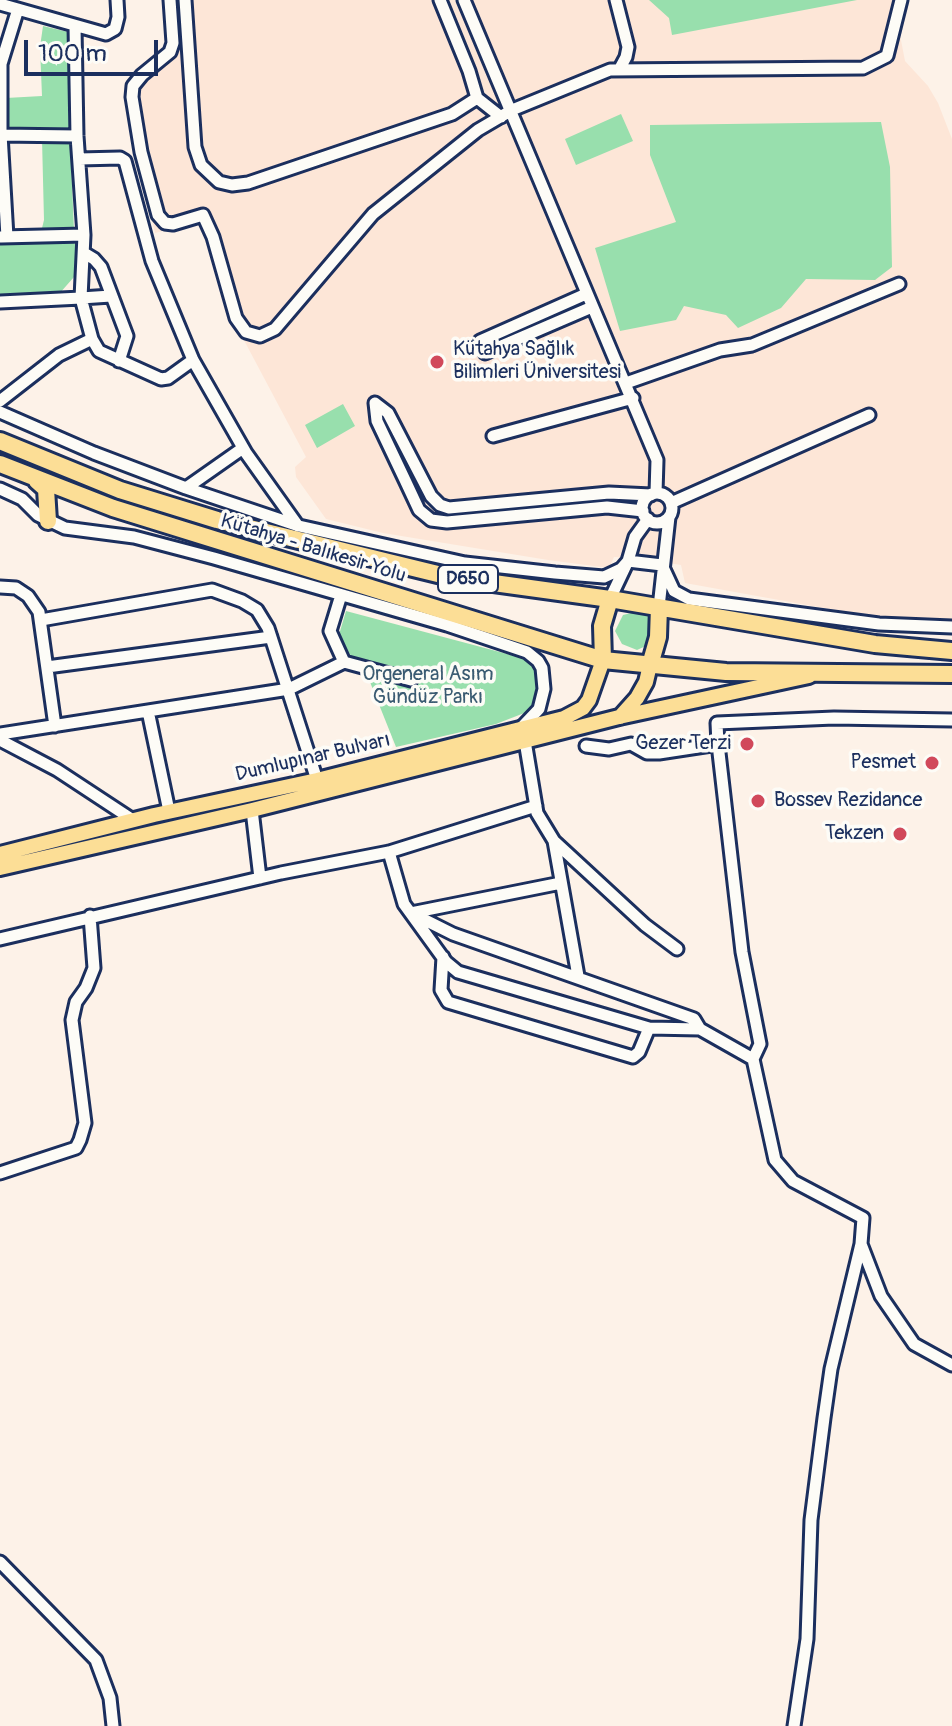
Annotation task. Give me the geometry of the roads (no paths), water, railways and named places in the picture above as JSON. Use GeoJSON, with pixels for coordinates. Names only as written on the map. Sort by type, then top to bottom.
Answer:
{"type":"FeatureCollection","features":[{"type":"Feature","properties":{"kind":"highway","name":"Kütahya - Balıkesir Yolu"},"geometry":{"type":"LineString","coordinates":[[0,441],[120,490],[217,520],[450,577],[613,593],[659,607],[875,644],[952,651]]}},
{"type":"Feature","properties":{"kind":"highway","name":"Kütahya - Balıkesir Yolu"},"geometry":{"type":"LineString","coordinates":[[0,464],[113,508],[603,660],[714,671],[952,674]]}},
{"type":"Feature","properties":{"kind":"highway"},"geometry":{"type":"LineString","coordinates":[[36,480],[46,489],[48,521]]}},
{"type":"Feature","properties":{"kind":"highway"},"geometry":{"type":"LineString","coordinates":[[603,660],[602,626],[613,593]]}},
{"type":"Feature","properties":{"kind":"highway"},"geometry":{"type":"LineString","coordinates":[[650,665],[658,637],[659,607]]}},
{"type":"Feature","properties":{"kind":"main road","name":"Dumlupınar Bulvarı"},"geometry":{"type":"LineString","coordinates":[[0,868],[252,810],[522,735],[583,708],[594,692],[603,660]]}},
{"type":"Feature","properties":{"kind":"main road"},"geometry":{"type":"LineString","coordinates":[[619,717],[637,698],[646,682],[650,665]]}},
{"type":"Feature","properties":{"kind":"main road","name":"Dumlupınar Bulvarı"},"geometry":{"type":"LineString","coordinates":[[0,854],[169,811],[818,674]]}},
{"type":"Feature","properties":{"kind":"street"},"geometry":{"type":"LineString","coordinates":[[0,4],[25,7],[75,27],[110,33],[115,29],[118,17],[117,0]]}},
{"type":"Feature","properties":{"kind":"street"},"geometry":{"type":"LineString","coordinates":[[170,0],[173,43],[170,52],[133,86],[141,152],[158,215],[165,223],[173,224],[203,215],[213,237],[236,318],[246,332],[260,336],[275,329],[373,214],[478,130],[506,113],[610,70],[863,68],[887,56],[901,0]]}},
{"type":"Feature","properties":{"kind":"street"},"geometry":{"type":"LineString","coordinates":[[185,0],[195,147],[201,165],[219,182],[232,185],[248,183],[452,114],[477,98]]}},
{"type":"Feature","properties":{"kind":"street"},"geometry":{"type":"LineString","coordinates":[[440,0],[477,98],[506,113]]}},
{"type":"Feature","properties":{"kind":"street"},"geometry":{"type":"LineString","coordinates":[[464,0],[506,113],[633,398],[657,460],[653,494],[644,502],[645,515],[613,593]]}},
{"type":"Feature","properties":{"kind":"street"},"geometry":{"type":"LineString","coordinates":[[616,0],[628,47],[619,70]]}},
{"type":"Feature","properties":{"kind":"street"},"geometry":{"type":"LineString","coordinates":[[25,7],[1,64],[3,237],[84,235]]}},
{"type":"Feature","properties":{"kind":"street"},"geometry":{"type":"LineString","coordinates":[[75,27],[77,136],[84,235],[81,298],[92,339],[99,351],[161,379],[168,378],[193,360]]}},
{"type":"Feature","properties":{"kind":"street"},"geometry":{"type":"LineString","coordinates":[[1,134],[77,136]]}},
{"type":"Feature","properties":{"kind":"street"},"geometry":{"type":"LineString","coordinates":[[79,159],[120,158],[125,161],[152,261],[193,360],[243,448],[299,526]]}},
{"type":"Feature","properties":{"kind":"street"},"geometry":{"type":"LineString","coordinates":[[84,253],[101,267],[127,336],[119,361]]}},
{"type":"Feature","properties":{"kind":"street"},"geometry":{"type":"LineString","coordinates":[[626,383],[720,350],[752,345],[899,284]]}},
{"type":"Feature","properties":{"kind":"street"},"geometry":{"type":"LineString","coordinates":[[586,294],[480,341],[485,353],[592,307]]}},
{"type":"Feature","properties":{"kind":"street"},"geometry":{"type":"LineString","coordinates":[[0,302],[111,296]]}},
{"type":"Feature","properties":{"kind":"street"},"geometry":{"type":"LineString","coordinates":[[0,401],[59,355],[92,339]]}},
{"type":"Feature","properties":{"kind":"street"},"geometry":{"type":"LineString","coordinates":[[493,436],[633,398]]}},
{"type":"Feature","properties":{"kind":"street"},"geometry":{"type":"LineString","coordinates":[[659,607],[671,503],[665,496],[609,493],[449,508],[440,505],[431,496],[388,413],[375,403],[377,421],[419,510],[431,520],[447,522],[607,507],[645,515],[661,523],[669,517]]}},
{"type":"Feature","properties":{"kind":"street"},"geometry":{"type":"LineString","coordinates":[[0,412],[186,488],[299,526],[465,563],[604,577],[621,569],[628,561]]}},
{"type":"Feature","properties":{"kind":"street"},"geometry":{"type":"LineString","coordinates":[[671,503],[869,415]]}},
{"type":"Feature","properties":{"kind":"street"},"geometry":{"type":"LineString","coordinates":[[186,488],[243,448]]}},
{"type":"Feature","properties":{"kind":"street"},"geometry":{"type":"LineString","coordinates":[[0,489],[22,499],[38,515],[65,528],[134,537],[447,625],[521,649],[532,656],[542,668],[543,699],[522,735],[537,813],[554,841],[598,883],[677,949]]}},
{"type":"Feature","properties":{"kind":"street"},"geometry":{"type":"LineString","coordinates":[[628,561],[662,565]]}},
{"type":"Feature","properties":{"kind":"street"},"geometry":{"type":"LineString","coordinates":[[662,565],[674,591],[689,599],[879,624],[952,627]]}},
{"type":"Feature","properties":{"kind":"street"},"geometry":{"type":"LineString","coordinates":[[604,577],[613,593]]}},
{"type":"Feature","properties":{"kind":"street"},"geometry":{"type":"LineString","coordinates":[[0,587],[16,588],[28,596],[41,620],[55,726]]}},
{"type":"Feature","properties":{"kind":"street"},"geometry":{"type":"LineString","coordinates":[[41,620],[212,590],[242,601],[257,610],[271,637],[317,780]]}},
{"type":"Feature","properties":{"kind":"street"},"geometry":{"type":"LineString","coordinates":[[341,595],[330,631],[344,662]]}},
{"type":"Feature","properties":{"kind":"street"},"geometry":{"type":"LineString","coordinates":[[47,667],[271,637]]}},
{"type":"Feature","properties":{"kind":"street"},"geometry":{"type":"LineString","coordinates":[[0,734],[289,689],[344,662],[411,680]]}},
{"type":"Feature","properties":{"kind":"street"},"geometry":{"type":"LineString","coordinates":[[148,711],[169,811]]}},
{"type":"Feature","properties":{"kind":"street"},"geometry":{"type":"LineString","coordinates":[[794,1726],[807,1639],[811,1520],[824,1418],[831,1369],[861,1244],[863,1218],[793,1181],[775,1160],[753,1059],[760,1044],[742,952],[717,723],[834,718],[952,720]]}},
{"type":"Feature","properties":{"kind":"street"},"geometry":{"type":"LineString","coordinates":[[0,740],[57,770],[133,820]]}},
{"type":"Feature","properties":{"kind":"street"},"geometry":{"type":"LineString","coordinates":[[586,746],[609,749],[631,744],[647,753],[659,753],[718,744]]}},
{"type":"Feature","properties":{"kind":"street"},"geometry":{"type":"LineString","coordinates":[[0,939],[90,916],[389,852],[536,806]]}},
{"type":"Feature","properties":{"kind":"street"},"geometry":{"type":"LineString","coordinates":[[252,810],[260,878]]}},
{"type":"Feature","properties":{"kind":"street"},"geometry":{"type":"LineString","coordinates":[[554,841],[578,976]]}},
{"type":"Feature","properties":{"kind":"street"},"geometry":{"type":"LineString","coordinates":[[389,852],[404,904],[443,957],[458,972],[649,1028],[700,1029],[753,1059]]}},
{"type":"Feature","properties":{"kind":"street"},"geometry":{"type":"LineString","coordinates":[[411,913],[561,883]]}},
{"type":"Feature","properties":{"kind":"street"},"geometry":{"type":"LineString","coordinates":[[411,913],[453,934],[694,1019],[700,1029]]}},
{"type":"Feature","properties":{"kind":"street"},"geometry":{"type":"LineString","coordinates":[[0,1173],[76,1148],[80,1140],[85,1123],[72,1020],[76,1002],[94,968],[90,916]]}},
{"type":"Feature","properties":{"kind":"street"},"geometry":{"type":"LineString","coordinates":[[443,957],[441,990],[448,1002],[633,1057],[639,1052],[649,1028]]}},
{"type":"Feature","properties":{"kind":"street"},"geometry":{"type":"LineString","coordinates":[[861,1244],[881,1296],[914,1344],[952,1365]]}},
{"type":"Feature","properties":{"kind":"street"},"geometry":{"type":"LineString","coordinates":[[0,1562],[96,1660],[110,1698],[113,1726]]}},
{"type":"Feature","properties":{"kind":"place","name":"Kütahya Sağlık Bilimleri Üniversitesi"},"geometry":{"type":"Point","coordinates":[437,362]}},
{"type":"Feature","properties":{"kind":"place","name":"Gezer Terzi"},"geometry":{"type":"Point","coordinates":[747,744]}},
{"type":"Feature","properties":{"kind":"place","name":"Pesmet"},"geometry":{"type":"Point","coordinates":[932,763]}},
{"type":"Feature","properties":{"kind":"place","name":"Bossev Rezidance"},"geometry":{"type":"Point","coordinates":[758,801]}},
{"type":"Feature","properties":{"kind":"place","name":"Tekzen"},"geometry":{"type":"Point","coordinates":[900,834]}},
{"type":"Feature","properties":{"kind":"park label","name":"Orgeneral Asım Gündüz Parkı"},"geometry":{"type":"Point","coordinates":[428,686]}}]}
